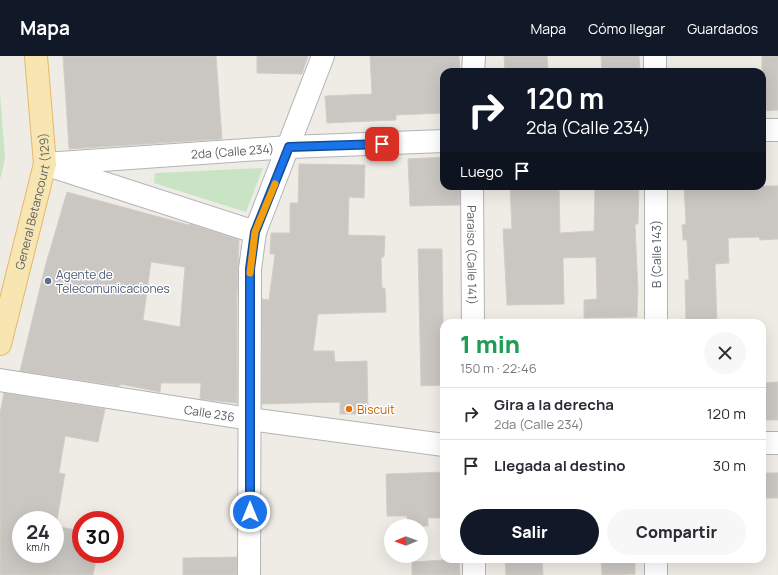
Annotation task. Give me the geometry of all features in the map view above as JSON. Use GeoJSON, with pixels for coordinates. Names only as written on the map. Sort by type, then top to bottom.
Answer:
{"type":"FeatureCollection","features":[{"type":"Feature","properties":{"kind":"main road","name":"General Betancourt (129)"},"geometry":{"type":"LineString","coordinates":[[0,344],[45,164],[36,56]]}},
{"type":"Feature","properties":{"kind":"street"},"geometry":{"type":"LineString","coordinates":[[249,575],[250,269],[255,232],[323,56]]}},
{"type":"Feature","properties":{"kind":"street"},"geometry":{"type":"LineString","coordinates":[[473,68],[474,56]]}},
{"type":"Feature","properties":{"kind":"street"},"geometry":{"type":"LineString","coordinates":[[655,56],[655,68]]}},
{"type":"Feature","properties":{"kind":"street"},"geometry":{"type":"LineString","coordinates":[[766,130],[778,130]]}},
{"type":"Feature","properties":{"kind":"street","name":"2da (Calle 234)"},"geometry":{"type":"LineString","coordinates":[[45,164],[289,147],[440,142]]}},
{"type":"Feature","properties":{"kind":"street"},"geometry":{"type":"LineString","coordinates":[[45,164],[255,232]]}},
{"type":"Feature","properties":{"kind":"street","name":"Paraiso (Calle 141)"},"geometry":{"type":"LineString","coordinates":[[472,190],[473,319]]}},
{"type":"Feature","properties":{"kind":"street","name":"B (Calle 143)"},"geometry":{"type":"LineString","coordinates":[[656,190],[656,319]]}},
{"type":"Feature","properties":{"kind":"street","name":"Calle 236"},"geometry":{"type":"LineString","coordinates":[[0,380],[250,419],[440,444]]}},
{"type":"Feature","properties":{"kind":"street"},"geometry":{"type":"LineString","coordinates":[[766,443],[778,443]]}},
{"type":"Feature","properties":{"kind":"street"},"geometry":{"type":"LineString","coordinates":[[474,563],[474,575]]}},
{"type":"Feature","properties":{"kind":"street"},"geometry":{"type":"LineString","coordinates":[[656,563],[656,575]]}},
{"type":"Feature","properties":{"kind":"green space"},"geometry":{"type":"Polygon","coordinates":[[[0,93],[5,158],[0,180],[0,93]]]}},
{"type":"Feature","properties":{"kind":"green space"},"geometry":{"type":"Polygon","coordinates":[[[263,168],[246,212],[154,183],[155,173],[263,168]]]}},
{"type":"Feature","properties":{"kind":"building"},"geometry":{"type":"Polygon","coordinates":[[[63,56],[216,56],[222,139],[69,149],[63,56]]]}},
{"type":"Feature","properties":{"kind":"building"},"geometry":{"type":"Polygon","coordinates":[[[257,56],[308,56],[302,74],[257,73],[257,56]]]}},
{"type":"Feature","properties":{"kind":"building"},"geometry":{"type":"Polygon","coordinates":[[[370,56],[459,56],[460,68],[440,68],[440,113],[396,115],[396,120],[327,123],[325,96],[372,94],[370,56]]]}},
{"type":"Feature","properties":{"kind":"building"},"geometry":{"type":"Polygon","coordinates":[[[504,56],[547,56],[548,68],[505,68],[504,56]]]}},
{"type":"Feature","properties":{"kind":"building"},"geometry":{"type":"Polygon","coordinates":[[[601,56],[639,56],[640,68],[602,68],[601,56]]]}},
{"type":"Feature","properties":{"kind":"building"},"geometry":{"type":"Polygon","coordinates":[[[762,56],[778,56],[778,110],[766,111],[766,68],[762,68],[762,56]]]}},
{"type":"Feature","properties":{"kind":"building"},"geometry":{"type":"Polygon","coordinates":[[[440,157],[440,190],[460,190],[460,205],[410,206],[408,159],[440,157]]]}},
{"type":"Feature","properties":{"kind":"building"},"geometry":{"type":"Polygon","coordinates":[[[299,164],[365,165],[364,198],[349,197],[348,235],[385,236],[384,257],[381,257],[382,288],[385,288],[386,312],[318,314],[313,351],[334,351],[335,362],[367,361],[368,414],[340,414],[340,402],[262,404],[262,299],[269,300],[275,254],[270,254],[271,233],[290,233],[290,203],[298,203],[299,164]]]}},
{"type":"Feature","properties":{"kind":"building"},"geometry":{"type":"Polygon","coordinates":[[[766,186],[778,186],[778,239],[760,240],[759,237],[728,238],[729,263],[715,264],[717,319],[686,319],[685,280],[689,280],[687,240],[683,240],[682,225],[686,224],[684,190],[766,190],[766,186]]]}},
{"type":"Feature","properties":{"kind":"building"},"geometry":{"type":"Polygon","coordinates":[[[510,190],[559,190],[560,233],[594,231],[595,190],[639,190],[638,224],[635,224],[638,290],[637,317],[584,318],[584,300],[597,299],[596,257],[563,258],[564,304],[507,305],[503,229],[512,229],[510,190]]]}},
{"type":"Feature","properties":{"kind":"building"},"geometry":{"type":"Polygon","coordinates":[[[67,192],[189,225],[190,224],[239,240],[237,296],[237,403],[200,399],[201,383],[161,383],[160,392],[120,384],[120,386],[20,371],[45,267],[67,192]],[[151,262],[143,320],[180,327],[185,267],[151,262]]]}},
{"type":"Feature","properties":{"kind":"building"},"geometry":{"type":"Polygon","coordinates":[[[418,249],[442,249],[443,319],[440,319],[440,385],[421,386],[418,249]]]}},
{"type":"Feature","properties":{"kind":"building"},"geometry":{"type":"Polygon","coordinates":[[[778,382],[778,420],[766,420],[766,383],[778,382]]]}},
{"type":"Feature","properties":{"kind":"building"},"geometry":{"type":"Polygon","coordinates":[[[4,393],[105,409],[98,442],[65,436],[59,473],[65,474],[59,511],[12,511],[12,563],[64,563],[64,528],[72,529],[72,563],[95,563],[93,575],[0,575],[0,413],[4,393]]]}},
{"type":"Feature","properties":{"kind":"building"},"geometry":{"type":"Polygon","coordinates":[[[440,472],[440,518],[407,519],[407,516],[387,516],[386,474],[440,472]]]}},
{"type":"Feature","properties":{"kind":"building"},"geometry":{"type":"Polygon","coordinates":[[[766,473],[778,473],[778,498],[766,498],[766,473]]]}},
{"type":"Feature","properties":{"kind":"building"},"geometry":{"type":"Polygon","coordinates":[[[237,557],[237,575],[183,575],[183,558],[237,557]]]}},
{"type":"Feature","properties":{"kind":"building"},"geometry":{"type":"Polygon","coordinates":[[[440,560],[440,563],[459,563],[460,575],[412,575],[412,563],[428,563],[428,561],[440,560]]]}},
{"type":"Feature","properties":{"kind":"building"},"geometry":{"type":"Polygon","coordinates":[[[505,563],[542,563],[543,575],[506,575],[505,563]]]}},
{"type":"Feature","properties":{"kind":"building"},"geometry":{"type":"Polygon","coordinates":[[[601,563],[635,563],[635,574],[602,575],[601,563]]]}},
{"type":"Feature","properties":{"kind":"slow traffic"},"geometry":{"type":"LineString","coordinates":[[250,273],[255,232],[275,184]]}},
{"type":"Feature","properties":{"kind":"place","name":"Agente de Telecomunicaciones"},"geometry":{"type":"Point","coordinates":[48,281]}},
{"type":"Feature","properties":{"kind":"place","name":"Biscuit"},"geometry":{"type":"Point","coordinates":[349,409]}},
{"type":"Feature","properties":{"kind":"route"},"geometry":{"type":"LineString","coordinates":[[250,512],[250,269],[255,232],[289,147],[382,144]]}}]}
